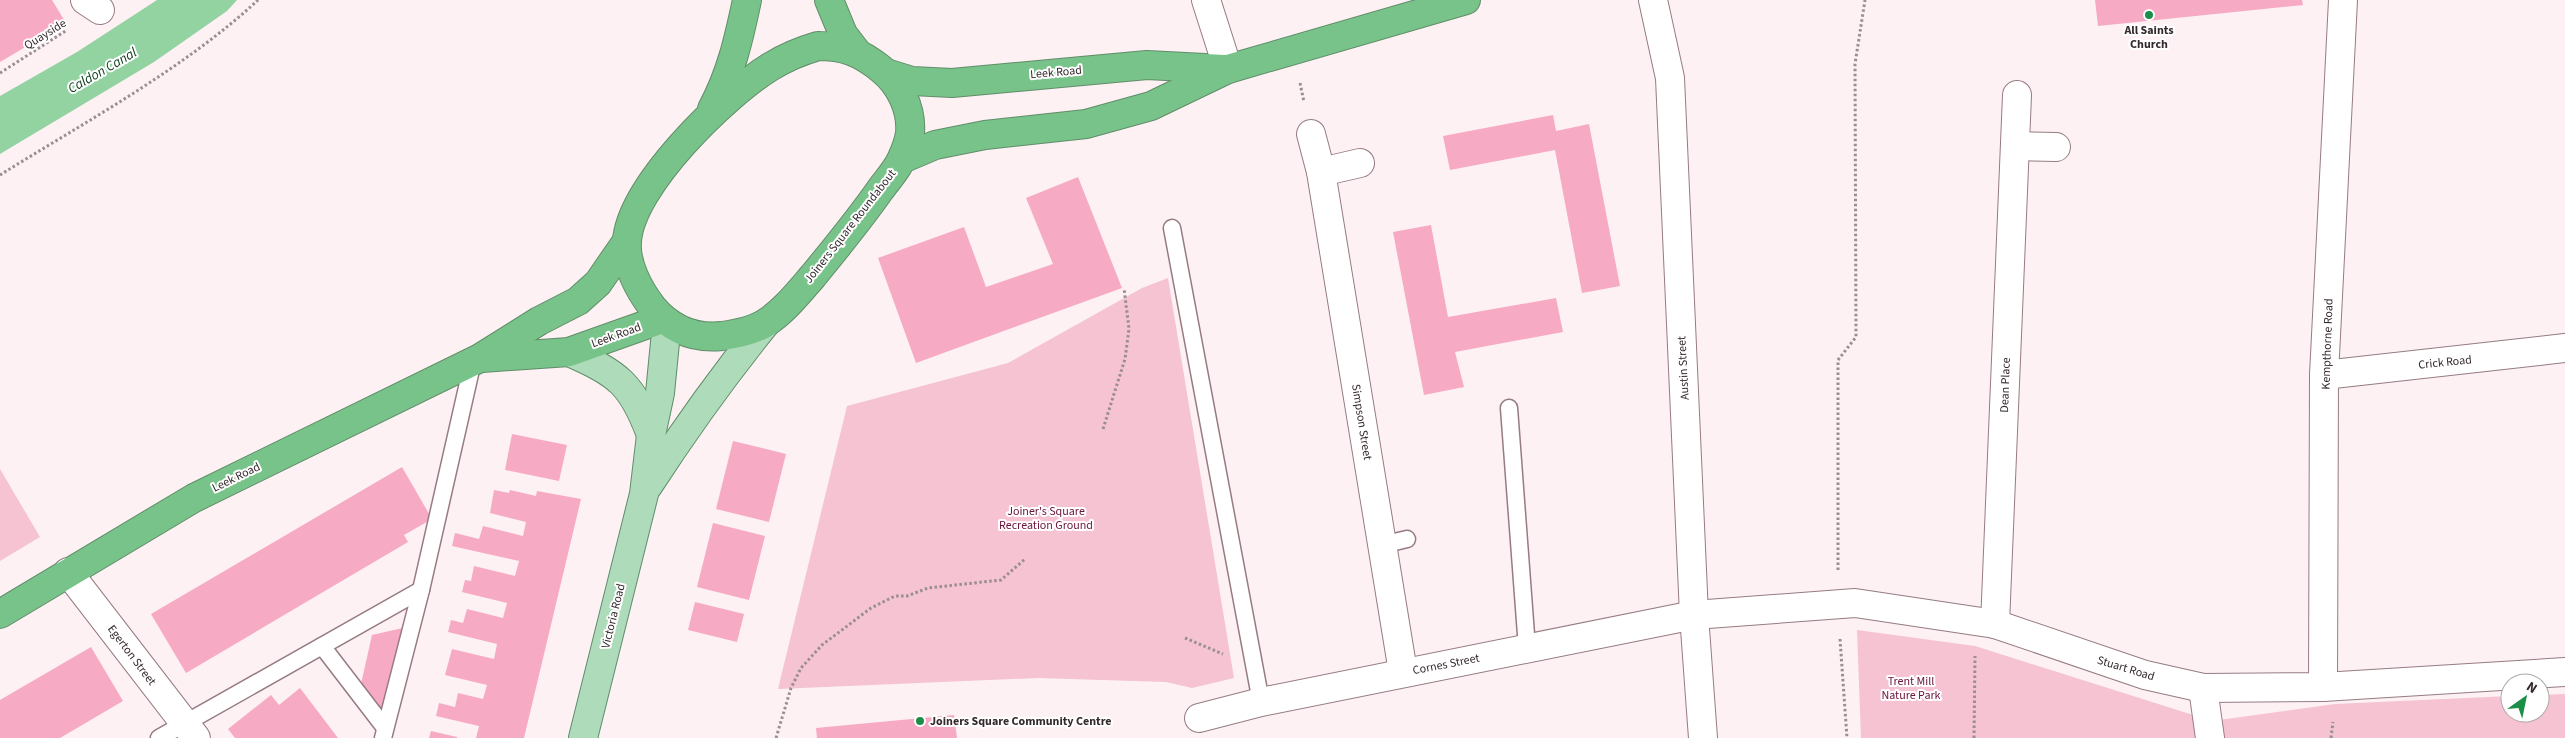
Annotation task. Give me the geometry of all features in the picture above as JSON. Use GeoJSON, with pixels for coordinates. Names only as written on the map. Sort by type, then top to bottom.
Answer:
{"type":"FeatureCollection","features":[{"type":"Feature","properties":{"kind":"highway"},"geometry":{"type":"LineString","coordinates":[[707,119],[724,87],[734,59],[747,0]]}},
{"type":"Feature","properties":{"kind":"highway"},"geometry":{"type":"LineString","coordinates":[[829,0],[843,34],[856,51]]}},
{"type":"Feature","properties":{"kind":"highway","name":"Leek Road"},"geometry":{"type":"LineString","coordinates":[[902,159],[935,145],[985,135],[1086,124],[1151,106],[1228,70],[1466,0]]}},
{"type":"Feature","properties":{"kind":"highway","name":"Joiners Square Roundabout"},"geometry":{"type":"LineString","coordinates":[[818,46],[838,46],[856,51],[886,72],[900,90],[909,110],[910,134],[902,159],[862,214],[799,291],[766,323],[734,335],[711,338],[696,336],[665,320],[647,300],[635,279],[628,258],[627,241],[631,220],[651,185],[681,146],[707,119],[769,68],[796,53],[818,46]]}},
{"type":"Feature","properties":{"kind":"highway","name":"Leek Road"},"geometry":{"type":"LineString","coordinates":[[886,72],[912,81],[952,83],[1147,65],[1228,70]]}},
{"type":"Feature","properties":{"kind":"highway","name":"Leek Road"},"geometry":{"type":"LineString","coordinates":[[0,614],[194,498],[477,359],[538,321],[578,301],[598,283],[627,241]]}},
{"type":"Feature","properties":{"kind":"highway","name":"Leek Road"},"geometry":{"type":"LineString","coordinates":[[477,359],[570,352],[665,320]]}},
{"type":"Feature","properties":{"kind":"main road","name":"Victoria Road"},"geometry":{"type":"LineString","coordinates":[[582,738],[644,494],[651,435],[660,393],[665,320]]}},
{"type":"Feature","properties":{"kind":"main road","name":"Victoria Road"},"geometry":{"type":"LineString","coordinates":[[644,494],[691,419],[766,323]]}},
{"type":"Feature","properties":{"kind":"main road"},"geometry":{"type":"LineString","coordinates":[[570,352],[596,364],[624,383],[639,403],[651,435]]}},
{"type":"Feature","properties":{"kind":"street"},"geometry":{"type":"LineString","coordinates":[[1206,0],[1228,70]]}},
{"type":"Feature","properties":{"kind":"street","name":"Austin Street"},"geometry":{"type":"LineString","coordinates":[[1653,0],[1670,78],[1694,615],[1703,738]]}},
{"type":"Feature","properties":{"kind":"street","name":"Kempthorne Road"},"geometry":{"type":"LineString","coordinates":[[2323,687],[2324,376],[2343,0]]}},
{"type":"Feature","properties":{"kind":"street","name":"Dean Place"},"geometry":{"type":"LineString","coordinates":[[1985,623],[2017,95]]}},
{"type":"Feature","properties":{"kind":"street","name":"Simpson Street"},"geometry":{"type":"LineString","coordinates":[[1312,134],[1395,542],[1402,672]]}},
{"type":"Feature","properties":{"kind":"street"},"geometry":{"type":"LineString","coordinates":[[2015,146],[2056,147]]}},
{"type":"Feature","properties":{"kind":"street"},"geometry":{"type":"LineString","coordinates":[[1321,172],[1360,163]]}},
{"type":"Feature","properties":{"kind":"street","name":"Crick Road"},"geometry":{"type":"LineString","coordinates":[[2324,376],[2565,348]]}},
{"type":"Feature","properties":{"kind":"street","name":"Egerton Street"},"geometry":{"type":"LineString","coordinates":[[68,572],[190,730]]}},
{"type":"Feature","properties":{"kind":"street","name":"Stuart Road"},"geometry":{"type":"LineString","coordinates":[[1694,615],[1855,603],[1985,623],[2144,675],[2203,688],[2323,687],[2565,672]]}},
{"type":"Feature","properties":{"kind":"street","name":"Cornes Street"},"geometry":{"type":"LineString","coordinates":[[1199,718],[1261,702],[1402,672],[1694,615]]}},
{"type":"Feature","properties":{"kind":"street"},"geometry":{"type":"LineString","coordinates":[[2203,688],[2210,738]]}},
{"type":"Feature","properties":{"kind":"lane"},"geometry":{"type":"LineString","coordinates":[[1172,228],[1261,702]]}},
{"type":"Feature","properties":{"kind":"lane"},"geometry":{"type":"LineString","coordinates":[[384,733],[477,359]]}},
{"type":"Feature","properties":{"kind":"lane"},"geometry":{"type":"LineString","coordinates":[[1509,408],[1526,648]]}},
{"type":"Feature","properties":{"kind":"lane"},"geometry":{"type":"LineString","coordinates":[[159,738],[190,730],[322,646],[421,590]]}},
{"type":"Feature","properties":{"kind":"lane"},"geometry":{"type":"LineString","coordinates":[[322,646],[384,733]]}},
{"type":"Feature","properties":{"kind":"path"},"geometry":{"type":"LineString","coordinates":[[0,175],[176,64],[234,23],[258,0]]}},
{"type":"Feature","properties":{"kind":"path"},"geometry":{"type":"LineString","coordinates":[[1847,738],[1838,604],[1838,360],[1856,337],[1855,64],[1865,0]]}},
{"type":"Feature","properties":{"kind":"path","name":"Quayside"},"geometry":{"type":"LineString","coordinates":[[0,73],[92,5]]}},
{"type":"Feature","properties":{"kind":"path"},"geometry":{"type":"LineString","coordinates":[[1293,50],[1312,134]]}},
{"type":"Feature","properties":{"kind":"path"},"geometry":{"type":"LineString","coordinates":[[1103,429],[1125,359],[1129,328],[1124,288]]}},
{"type":"Feature","properties":{"kind":"path"},"geometry":{"type":"LineString","coordinates":[[776,738],[791,688],[801,668],[822,645],[871,608],[895,596],[907,596],[928,588],[1001,580],[1025,559]]}},
{"type":"Feature","properties":{"kind":"path"},"geometry":{"type":"LineString","coordinates":[[1974,738],[1985,623]]}},
{"type":"Feature","properties":{"kind":"path"},"geometry":{"type":"LineString","coordinates":[[1185,638],[1226,656],[1252,652]]}},
{"type":"Feature","properties":{"kind":"green space","name":"Joiner's Square Recreation Ground"},"geometry":{"type":"Polygon","coordinates":[[[1168,278],[1234,678],[1192,688],[1166,682],[1038,678],[778,689],[847,406],[1008,363],[1142,288],[1168,278]]]}},
{"type":"Feature","properties":{"kind":"green space"},"geometry":{"type":"Polygon","coordinates":[[[0,469],[40,537],[0,561],[0,469]]]}},
{"type":"Feature","properties":{"kind":"green space","name":"Trent Mill Nature Park"},"geometry":{"type":"Polygon","coordinates":[[[1857,630],[1975,646],[2212,721],[2335,704],[2500,696],[2500,723],[2550,723],[2550,695],[2565,694],[2565,738],[1861,738],[1857,630]]]}},
{"type":"Feature","properties":{"kind":"water","name":"Caldon Canal"},"geometry":{"type":"Polygon","coordinates":[[[157,0],[237,0],[227,11],[154,62],[0,154],[0,96],[77,52],[157,0]]]}},
{"type":"Feature","properties":{"kind":"building"},"geometry":{"type":"Polygon","coordinates":[[[0,0],[52,0],[66,23],[0,62],[0,0]]]}},
{"type":"Feature","properties":{"kind":"building","name":"All Saints Church"},"geometry":{"type":"Polygon","coordinates":[[[2095,0],[2302,0],[2303,5],[2098,26],[2095,0]]]}},
{"type":"Feature","properties":{"kind":"building"},"geometry":{"type":"Polygon","coordinates":[[[1553,115],[1556,131],[1589,124],[1620,286],[1582,293],[1555,150],[1450,170],[1443,136],[1553,115]]]}},
{"type":"Feature","properties":{"kind":"building"},"geometry":{"type":"Polygon","coordinates":[[[1078,177],[1122,288],[916,363],[878,258],[964,227],[986,287],[1053,264],[1026,198],[1078,177]]]}},
{"type":"Feature","properties":{"kind":"building"},"geometry":{"type":"Polygon","coordinates":[[[1431,225],[1448,317],[1556,298],[1563,332],[1455,352],[1464,387],[1424,395],[1393,232],[1431,225]]]}},
{"type":"Feature","properties":{"kind":"building"},"geometry":{"type":"Polygon","coordinates":[[[512,434],[567,445],[559,481],[505,470],[512,434]]]}},
{"type":"Feature","properties":{"kind":"building"},"geometry":{"type":"Polygon","coordinates":[[[733,441],[786,454],[769,522],[716,509],[733,441]]]}},
{"type":"Feature","properties":{"kind":"building"},"geometry":{"type":"Polygon","coordinates":[[[402,467],[432,519],[404,535],[408,542],[186,673],[151,614],[402,467]]]}},
{"type":"Feature","properties":{"kind":"building"},"geometry":{"type":"Polygon","coordinates":[[[494,490],[509,493],[510,490],[536,496],[537,491],[581,499],[524,738],[476,738],[479,726],[436,716],[439,703],[455,707],[458,693],[483,699],[487,685],[445,675],[452,649],[494,659],[497,644],[448,632],[451,620],[463,623],[467,609],[503,618],[507,603],[462,592],[465,580],[471,581],[474,566],[515,576],[519,561],[452,546],[455,533],[479,539],[483,526],[523,536],[526,522],[490,513],[494,490]]]}},
{"type":"Feature","properties":{"kind":"building"},"geometry":{"type":"Polygon","coordinates":[[[713,523],[765,536],[749,600],[697,587],[713,523]]]}},
{"type":"Feature","properties":{"kind":"building"},"geometry":{"type":"Polygon","coordinates":[[[695,602],[744,614],[737,642],[688,630],[695,602]]]}},
{"type":"Feature","properties":{"kind":"building"},"geometry":{"type":"Polygon","coordinates":[[[407,627],[383,714],[361,684],[372,635],[407,627]]]}},
{"type":"Feature","properties":{"kind":"building"},"geometry":{"type":"Polygon","coordinates":[[[91,647],[123,701],[60,738],[0,738],[0,700],[91,647]]]}},
{"type":"Feature","properties":{"kind":"building"},"geometry":{"type":"Polygon","coordinates":[[[300,688],[338,738],[235,738],[228,729],[271,695],[279,705],[300,688]]]}},
{"type":"Feature","properties":{"kind":"building","name":"Joiners Square Community Centre"},"geometry":{"type":"Polygon","coordinates":[[[954,715],[957,738],[817,738],[816,728],[954,715]]]}},
{"type":"Feature","properties":{"kind":"building"},"geometry":{"type":"Polygon","coordinates":[[[431,731],[457,737],[457,738],[429,738],[431,731]]]}},
{"type":"Feature","properties":{"kind":"place","name":"All Saints Church"},"geometry":{"type":"Point","coordinates":[2149,15]}},
{"type":"Feature","properties":{"kind":"place","name":"Joiners Square Community Centre"},"geometry":{"type":"Point","coordinates":[920,721]}}]}
